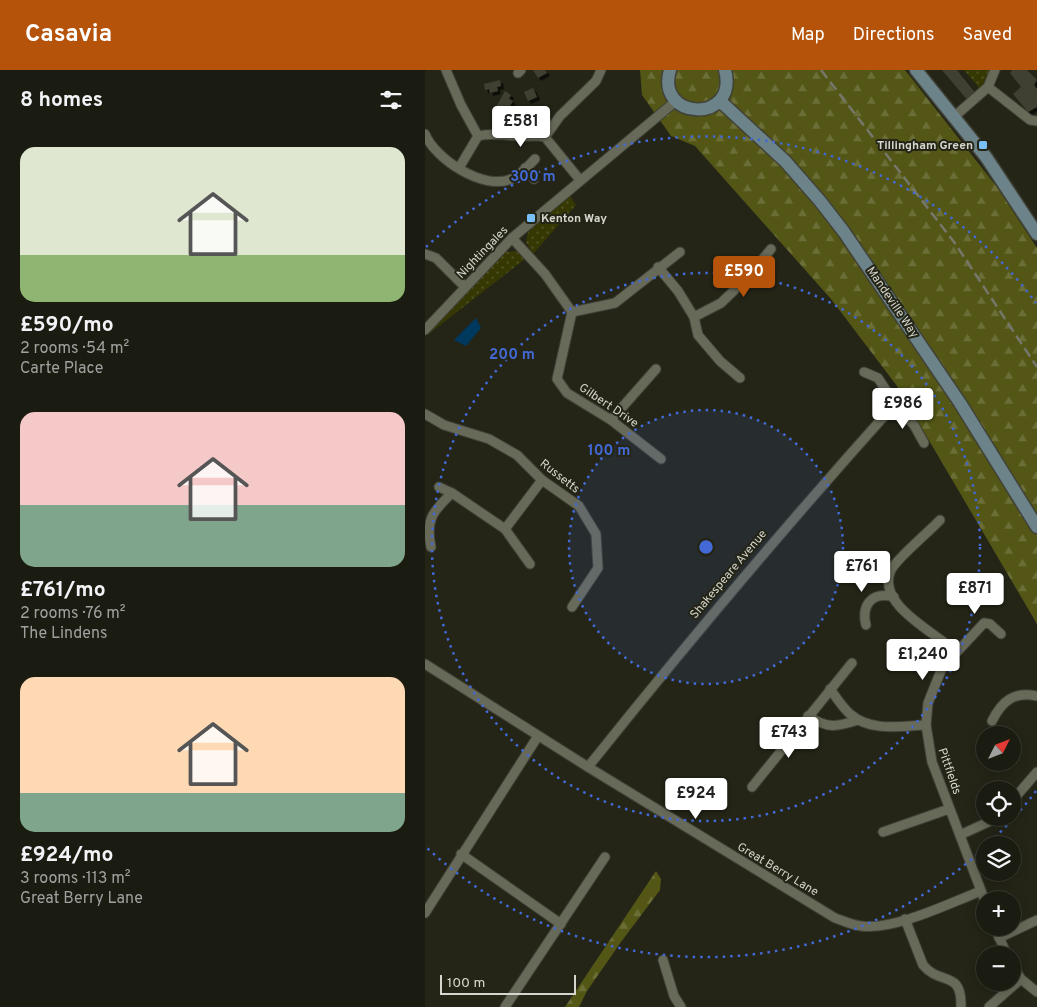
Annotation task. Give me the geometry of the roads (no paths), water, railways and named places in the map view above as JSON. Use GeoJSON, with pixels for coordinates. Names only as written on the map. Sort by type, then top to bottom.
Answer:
{"type":"FeatureCollection","features":[{"type":"Feature","properties":{"kind":"main road"},"geometry":{"type":"LineString","coordinates":[[670,70],[669,88],[676,101],[684,107],[701,110],[720,101],[727,87],[725,70]]}},
{"type":"Feature","properties":{"kind":"main road"},"geometry":{"type":"LineString","coordinates":[[916,70],[955,116],[986,157],[1037,234]]}},
{"type":"Feature","properties":{"kind":"main road","name":"Mandeville Way"},"geometry":{"type":"LineString","coordinates":[[720,101],[785,161],[838,224],[960,403],[1037,527]]}},
{"type":"Feature","properties":{"kind":"street"},"geometry":{"type":"LineString","coordinates":[[446,70],[461,105],[478,136]]}},
{"type":"Feature","properties":{"kind":"street"},"geometry":{"type":"LineString","coordinates":[[545,137],[560,116],[596,81],[601,70]]}},
{"type":"Feature","properties":{"kind":"street"},"geometry":{"type":"LineString","coordinates":[[955,116],[988,87],[995,70]]}},
{"type":"Feature","properties":{"kind":"street"},"geometry":{"type":"LineString","coordinates":[[988,87],[1030,120],[1037,121]]}},
{"type":"Feature","properties":{"kind":"street","name":"Nightingales"},"geometry":{"type":"LineString","coordinates":[[425,330],[512,238],[676,101]]}},
{"type":"Feature","properties":{"kind":"street"},"geometry":{"type":"LineString","coordinates":[[459,168],[478,136],[488,133],[545,137],[580,180]]}},
{"type":"Feature","properties":{"kind":"street"},"geometry":{"type":"LineString","coordinates":[[425,134],[428,142],[441,156],[459,168],[474,176],[499,182],[512,179],[535,159]]}},
{"type":"Feature","properties":{"kind":"street"},"geometry":{"type":"LineString","coordinates":[[525,168],[534,179]]}},
{"type":"Feature","properties":{"kind":"street"},"geometry":{"type":"LineString","coordinates":[[512,238],[545,274],[573,312],[615,303],[658,267],[680,252]]}},
{"type":"Feature","properties":{"kind":"street"},"geometry":{"type":"LineString","coordinates":[[694,317],[721,303],[748,277],[771,249]]}},
{"type":"Feature","properties":{"kind":"street"},"geometry":{"type":"LineString","coordinates":[[425,254],[436,258],[465,287]]}},
{"type":"Feature","properties":{"kind":"street"},"geometry":{"type":"LineString","coordinates":[[658,267],[678,291],[694,317],[698,334],[720,361],[741,378]]}},
{"type":"Feature","properties":{"kind":"street","name":"Gilbert Drive"},"geometry":{"type":"LineString","coordinates":[[573,312],[557,379],[567,393],[611,420],[661,459]]}},
{"type":"Feature","properties":{"kind":"street"},"geometry":{"type":"LineString","coordinates":[[611,420],[656,368]]}},
{"type":"Feature","properties":{"kind":"street"},"geometry":{"type":"LineString","coordinates":[[864,372],[878,378],[924,443]]}},
{"type":"Feature","properties":{"kind":"street","name":"Shakespeare Avenue"},"geometry":{"type":"LineString","coordinates":[[588,767],[696,632],[789,522],[895,404]]}},
{"type":"Feature","properties":{"kind":"street","name":"Russetts"},"geometry":{"type":"LineString","coordinates":[[425,414],[444,425],[489,438],[517,455],[542,480],[579,506],[596,534],[598,568],[572,607]]}},
{"type":"Feature","properties":{"kind":"street"},"geometry":{"type":"LineString","coordinates":[[505,529],[542,480]]}},
{"type":"Feature","properties":{"kind":"street"},"geometry":{"type":"LineString","coordinates":[[439,487],[452,492],[505,529],[530,564]]}},
{"type":"Feature","properties":{"kind":"street"},"geometry":{"type":"LineString","coordinates":[[431,547],[427,533],[429,520],[452,492]]}},
{"type":"Feature","properties":{"kind":"street"},"geometry":{"type":"LineString","coordinates":[[940,520],[891,570],[889,581],[894,597],[903,612],[956,652]]}},
{"type":"Feature","properties":{"kind":"street"},"geometry":{"type":"LineString","coordinates":[[866,625],[863,614],[865,605],[885,594],[894,597]]}},
{"type":"Feature","properties":{"kind":"street","name":"Pittfields"},"geometry":{"type":"LineString","coordinates":[[981,891],[931,762],[926,725],[928,703],[942,668],[984,623],[990,624],[1001,634]]}},
{"type":"Feature","properties":{"kind":"street"},"geometry":{"type":"LineString","coordinates":[[752,787],[852,663]]}},
{"type":"Feature","properties":{"kind":"street","name":"Great Berry Lane"},"geometry":{"type":"LineString","coordinates":[[425,664],[588,767],[835,918],[863,927],[885,926],[976,893]]}},
{"type":"Feature","properties":{"kind":"street"},"geometry":{"type":"LineString","coordinates":[[830,689],[849,713],[867,724],[885,726],[926,725]]}},
{"type":"Feature","properties":{"kind":"street"},"geometry":{"type":"LineString","coordinates":[[991,721],[1006,700],[1015,694],[1037,696]]}},
{"type":"Feature","properties":{"kind":"street"},"geometry":{"type":"LineString","coordinates":[[808,716],[822,725],[834,726],[858,720]]}},
{"type":"Feature","properties":{"kind":"street"},"geometry":{"type":"LineString","coordinates":[[425,913],[538,736]]}},
{"type":"Feature","properties":{"kind":"street"},"geometry":{"type":"LineString","coordinates":[[1021,791],[1037,772]]}},
{"type":"Feature","properties":{"kind":"street"},"geometry":{"type":"LineString","coordinates":[[883,832],[949,809]]}},
{"type":"Feature","properties":{"kind":"street"},"geometry":{"type":"LineString","coordinates":[[960,835],[980,826]]}},
{"type":"Feature","properties":{"kind":"street"},"geometry":{"type":"LineString","coordinates":[[461,854],[561,924]]}},
{"type":"Feature","properties":{"kind":"street"},"geometry":{"type":"LineString","coordinates":[[505,1007],[605,856]]}},
{"type":"Feature","properties":{"kind":"street"},"geometry":{"type":"LineString","coordinates":[[905,919],[923,965],[928,970],[958,986],[961,993],[961,1007]]}},
{"type":"Feature","properties":{"kind":"street"},"geometry":{"type":"LineString","coordinates":[[1003,946],[999,938],[1037,920]]}},
{"type":"Feature","properties":{"kind":"street"},"geometry":{"type":"LineString","coordinates":[[663,960],[674,996],[681,1007]]}},
{"type":"Feature","properties":{"kind":"street"},"geometry":{"type":"LineString","coordinates":[[1021,979],[1037,992]]}},
{"type":"Feature","properties":{"kind":"street"},"geometry":{"type":"LineString","coordinates":[[989,1007],[1007,991]]}},
{"type":"Feature","properties":{"kind":"water"},"geometry":{"type":"Polygon","coordinates":[[[476,318],[481,328],[466,346],[454,340],[476,318]]]}},
{"type":"Feature","properties":{"kind":"railway"},"geometry":{"type":"LineString","coordinates":[[821,70],[954,242],[1037,367]]}},
{"type":"Feature","properties":{"kind":"place","name":"Tillingham Green"},"geometry":{"type":"Point","coordinates":[983,145]}},
{"type":"Feature","properties":{"kind":"place","name":"Kenton Way"},"geometry":{"type":"Point","coordinates":[531,218]}}]}
